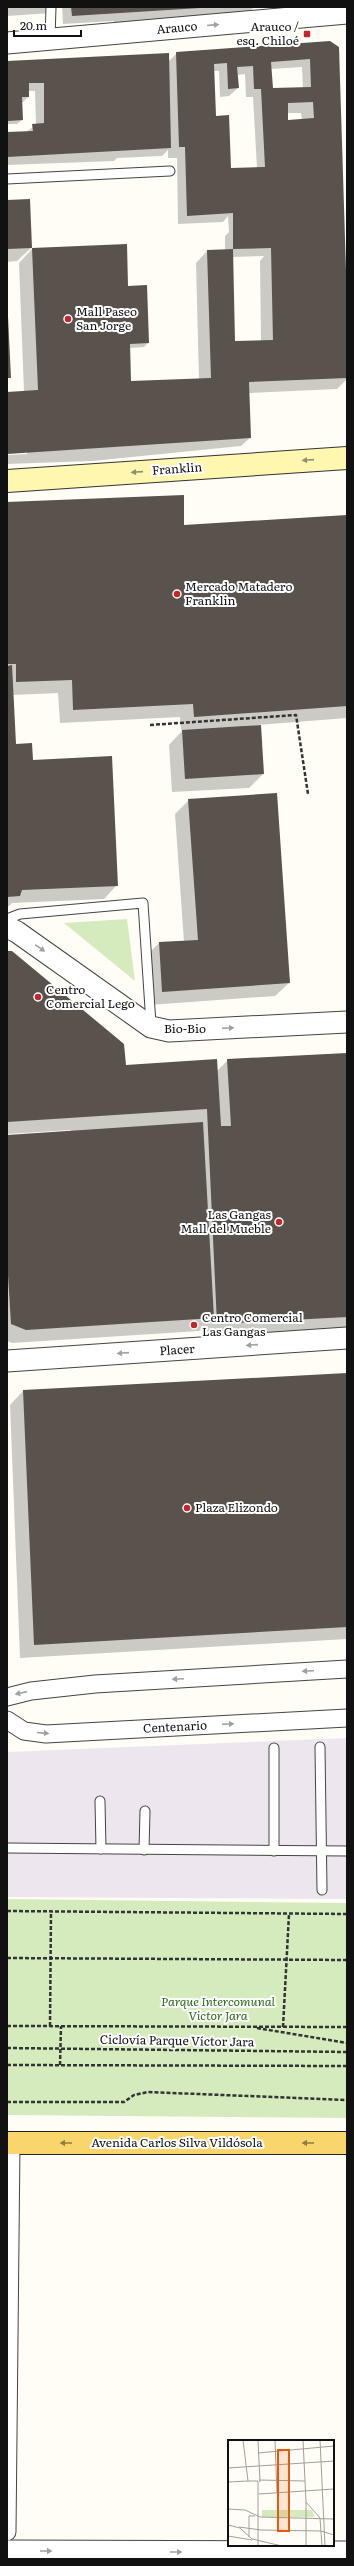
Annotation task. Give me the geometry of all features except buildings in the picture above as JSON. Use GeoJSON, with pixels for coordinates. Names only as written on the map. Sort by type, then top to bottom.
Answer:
{"type":"FeatureCollection","features":[{"type":"Feature","properties":{"kind":"main road","name":"Franklin"},"geometry":{"type":"LineString","coordinates":[[7,481],[347,458]]}},
{"type":"Feature","properties":{"kind":"main road","name":"Avenida Carlos Silva Vildósola"},"geometry":{"type":"LineString","coordinates":[[9,2143],[347,2143]]}},
{"type":"Feature","properties":{"kind":"street","name":"Arauco"},"geometry":{"type":"LineString","coordinates":[[7,43],[347,13]]}},
{"type":"Feature","properties":{"kind":"street","name":"Bio-Bio"},"geometry":{"type":"LineString","coordinates":[[7,927],[17,932],[151,1027],[169,1032],[347,1022]]}},
{"type":"Feature","properties":{"kind":"street","name":"Placer"},"geometry":{"type":"LineString","coordinates":[[7,1361],[347,1338]]}},
{"type":"Feature","properties":{"kind":"street"},"geometry":{"type":"LineString","coordinates":[[7,1697],[31,1691],[95,1684],[347,1669]]}},
{"type":"Feature","properties":{"kind":"street","name":"Centenario"},"geometry":{"type":"LineString","coordinates":[[7,1720],[24,1731],[46,1734],[347,1718]]}},
{"type":"Feature","properties":{"kind":"street"},"geometry":{"type":"LineString","coordinates":[[7,2532],[9,2143]]}},
{"type":"Feature","properties":{"kind":"street"},"geometry":{"type":"LineString","coordinates":[[7,2551],[310,2556],[347,2552]]}},
{"type":"Feature","properties":{"kind":"lane"},"geometry":{"type":"LineString","coordinates":[[50,39],[51,7]]}},
{"type":"Feature","properties":{"kind":"lane"},"geometry":{"type":"LineString","coordinates":[[7,179],[170,171]]}},
{"type":"Feature","properties":{"kind":"lane"},"geometry":{"type":"LineString","coordinates":[[7,919],[20,914],[143,903],[151,1027]]}},
{"type":"Feature","properties":{"kind":"lane"},"geometry":{"type":"LineString","coordinates":[[320,1747],[322,1890]]}},
{"type":"Feature","properties":{"kind":"lane"},"geometry":{"type":"LineString","coordinates":[[274,1748],[274,1851]]}},
{"type":"Feature","properties":{"kind":"lane"},"geometry":{"type":"LineString","coordinates":[[100,1801],[101,1849]]}},
{"type":"Feature","properties":{"kind":"lane"},"geometry":{"type":"LineString","coordinates":[[144,1850],[145,1811]]}},
{"type":"Feature","properties":{"kind":"lane"},"geometry":{"type":"LineString","coordinates":[[7,1848],[347,1852]]}},
{"type":"Feature","properties":{"kind":"path"},"geometry":{"type":"LineString","coordinates":[[150,725],[296,715],[308,794]]}},
{"type":"Feature","properties":{"kind":"path"},"geometry":{"type":"LineString","coordinates":[[7,1911],[347,1914]]}},
{"type":"Feature","properties":{"kind":"path"},"geometry":{"type":"LineString","coordinates":[[50,2026],[51,1911]]}},
{"type":"Feature","properties":{"kind":"path"},"geometry":{"type":"LineString","coordinates":[[282,2027],[288,1960],[289,1914]]}},
{"type":"Feature","properties":{"kind":"path"},"geometry":{"type":"LineString","coordinates":[[7,1958],[347,1960]]}},
{"type":"Feature","properties":{"kind":"path"},"geometry":{"type":"LineString","coordinates":[[7,2026],[347,2027]]}},
{"type":"Feature","properties":{"kind":"path"},"geometry":{"type":"LineString","coordinates":[[60,2065],[61,2026]]}},
{"type":"Feature","properties":{"kind":"path"},"geometry":{"type":"LineString","coordinates":[[249,2027],[347,2043]]}},
{"type":"Feature","properties":{"kind":"path","name":"Ciclovía Parque Víctor Jara"},"geometry":{"type":"LineString","coordinates":[[7,2048],[347,2052]]}},
{"type":"Feature","properties":{"kind":"path"},"geometry":{"type":"LineString","coordinates":[[7,2065],[347,2066]]}},
{"type":"Feature","properties":{"kind":"path"},"geometry":{"type":"LineString","coordinates":[[7,2102],[124,2102],[134,2095],[148,2092],[347,2100]]}},
{"type":"Feature","properties":{"kind":"shaded area"},"geometry":{"type":"Polygon","coordinates":[[[347,1738],[347,1899],[7,1897],[7,1752],[347,1738]]]}},
{"type":"Feature","properties":{"kind":"green space"},"geometry":{"type":"Polygon","coordinates":[[[127,919],[135,981],[64,923],[127,919]]]}},
{"type":"Feature","properties":{"kind":"green space","name":"Parque Intercomunal Victor Jara"},"geometry":{"type":"Polygon","coordinates":[[[7,1899],[347,1903],[347,2118],[7,2115],[7,1899]]]}},
{"type":"Feature","properties":{"kind":"place","name":"Arauco / esq. Chiloé"},"geometry":{"type":"Point","coordinates":[307,34]}},
{"type":"Feature","properties":{"kind":"place","name":"Mall Paseo San Jorge"},"geometry":{"type":"Point","coordinates":[68,319]}},
{"type":"Feature","properties":{"kind":"place","name":"Mercado Matadero Franklin"},"geometry":{"type":"Point","coordinates":[177,594]}},
{"type":"Feature","properties":{"kind":"place","name":"Centro Comercial Lego"},"geometry":{"type":"Point","coordinates":[38,997]}},
{"type":"Feature","properties":{"kind":"place","name":"Las Gangas Mall del Mueble"},"geometry":{"type":"Point","coordinates":[279,1222]}},
{"type":"Feature","properties":{"kind":"place","name":"Centro Comercial Las Gangas"},"geometry":{"type":"Point","coordinates":[194,1325]}},
{"type":"Feature","properties":{"kind":"place","name":"Plaza Elizondo"},"geometry":{"type":"Point","coordinates":[187,1508]}}]}
